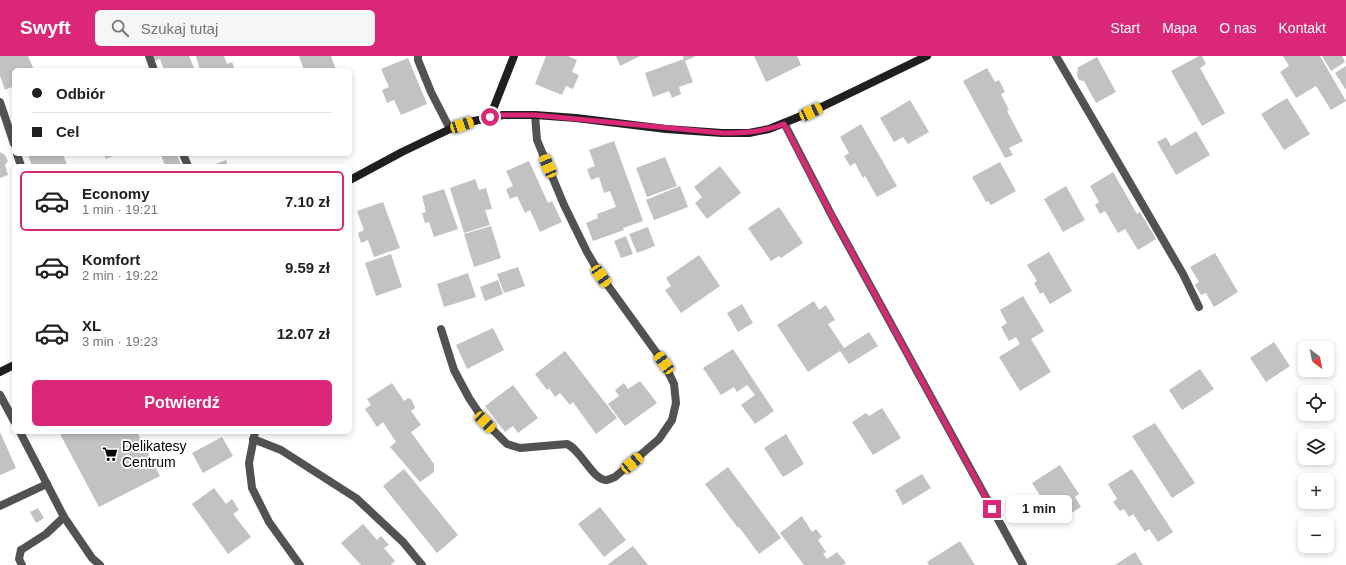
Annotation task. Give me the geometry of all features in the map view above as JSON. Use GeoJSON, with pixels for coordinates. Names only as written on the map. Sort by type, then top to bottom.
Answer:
{"type":"FeatureCollection","features":[{"type":"Feature","properties":{"kind":"street"},"geometry":{"type":"LineString","coordinates":[[149,56],[153,68]]}},
{"type":"Feature","properties":{"kind":"street"},"geometry":{"type":"LineString","coordinates":[[418,56],[418,60],[431,92],[450,129]]}},
{"type":"Feature","properties":{"kind":"street"},"geometry":{"type":"LineString","coordinates":[[490,117],[514,56]]}},
{"type":"Feature","properties":{"kind":"street"},"geometry":{"type":"LineString","coordinates":[[352,179],[402,152],[450,129],[502,115],[535,115],[722,133],[749,133],[769,129],[784,124],[833,102],[927,56]]}},
{"type":"Feature","properties":{"kind":"street"},"geometry":{"type":"LineString","coordinates":[[1056,56],[1183,274],[1199,307]]}},
{"type":"Feature","properties":{"kind":"street"},"geometry":{"type":"LineString","coordinates":[[0,102],[12,138]]}},
{"type":"Feature","properties":{"kind":"street"},"geometry":{"type":"LineString","coordinates":[[441,329],[454,370],[468,398],[485,422],[507,444],[520,448],[568,444],[574,447],[598,478],[606,480],[615,477],[659,439],[672,420],[676,403],[674,384],[664,363],[601,276],[587,252],[564,205],[537,140],[535,115]]}},
{"type":"Feature","properties":{"kind":"street"},"geometry":{"type":"LineString","coordinates":[[784,124],[832,216],[1023,565]]}},
{"type":"Feature","properties":{"kind":"street"},"geometry":{"type":"LineString","coordinates":[[0,372],[12,367]]}},
{"type":"Feature","properties":{"kind":"street"},"geometry":{"type":"LineString","coordinates":[[0,395],[12,417]]}},
{"type":"Feature","properties":{"kind":"street"},"geometry":{"type":"LineString","coordinates":[[21,434],[64,517],[92,558],[100,565]]}},
{"type":"Feature","properties":{"kind":"street"},"geometry":{"type":"LineString","coordinates":[[300,565],[269,522],[252,488],[249,463],[254,436],[281,450],[356,498],[403,542],[422,565]]}},
{"type":"Feature","properties":{"kind":"street"},"geometry":{"type":"LineString","coordinates":[[0,506],[47,484]]}},
{"type":"Feature","properties":{"kind":"street"},"geometry":{"type":"LineString","coordinates":[[22,565],[19,559],[21,550],[46,534],[64,517]]}},
{"type":"Feature","properties":{"kind":"building"},"geometry":{"type":"Polygon","coordinates":[[[0,56],[28,56],[33,68],[12,68],[12,87],[5,90],[0,76],[0,56]]]}},
{"type":"Feature","properties":{"kind":"building"},"geometry":{"type":"Polygon","coordinates":[[[152,56],[189,56],[194,68],[163,68],[160,59],[154,61],[152,56]]]}},
{"type":"Feature","properties":{"kind":"building"},"geometry":{"type":"Polygon","coordinates":[[[196,56],[224,56],[227,64],[232,62],[234,68],[199,68],[196,56]]]}},
{"type":"Feature","properties":{"kind":"building"},"geometry":{"type":"Polygon","coordinates":[[[299,56],[331,56],[335,68],[303,68],[299,56]]]}},
{"type":"Feature","properties":{"kind":"building"},"geometry":{"type":"Polygon","coordinates":[[[546,56],[568,56],[577,60],[572,72],[579,75],[573,89],[566,86],[562,95],[535,84],[546,56]]]}},
{"type":"Feature","properties":{"kind":"building"},"geometry":{"type":"Polygon","coordinates":[[[616,56],[640,56],[620,66],[616,56]]]}},
{"type":"Feature","properties":{"kind":"building"},"geometry":{"type":"Polygon","coordinates":[[[683,56],[696,56],[685,61],[693,82],[679,87],[681,94],[672,98],[669,91],[653,97],[645,73],[684,59],[683,56]]]}},
{"type":"Feature","properties":{"kind":"building"},"geometry":{"type":"Polygon","coordinates":[[[754,56],[797,56],[801,65],[766,82],[754,56]]]}},
{"type":"Feature","properties":{"kind":"building"},"geometry":{"type":"Polygon","coordinates":[[[1199,56],[1202,56],[1206,64],[1200,68],[1225,113],[1202,126],[1171,71],[1199,56]]]}},
{"type":"Feature","properties":{"kind":"building"},"geometry":{"type":"Polygon","coordinates":[[[1283,56],[1320,56],[1346,101],[1331,110],[1316,86],[1296,98],[1280,72],[1289,66],[1283,56]]]}},
{"type":"Feature","properties":{"kind":"building"},"geometry":{"type":"Polygon","coordinates":[[[1322,56],[1342,56],[1345,62],[1331,71],[1322,56]]]}},
{"type":"Feature","properties":{"kind":"building"},"geometry":{"type":"Polygon","coordinates":[[[1097,57],[1116,92],[1096,103],[1084,81],[1079,80],[1077,68],[1097,57]]]}},
{"type":"Feature","properties":{"kind":"building"},"geometry":{"type":"Polygon","coordinates":[[[408,58],[427,104],[401,115],[394,100],[387,103],[382,90],[389,87],[381,69],[408,58]]]}},
{"type":"Feature","properties":{"kind":"building"},"geometry":{"type":"Polygon","coordinates":[[[1346,66],[1346,90],[1335,73],[1346,66]]]}},
{"type":"Feature","properties":{"kind":"building"},"geometry":{"type":"Polygon","coordinates":[[[987,68],[995,82],[999,80],[1005,92],[1001,94],[1009,110],[1007,111],[1023,141],[1009,148],[1013,155],[1005,158],[963,81],[987,68]]]}},
{"type":"Feature","properties":{"kind":"building"},"geometry":{"type":"Polygon","coordinates":[[[1287,98],[1310,134],[1284,150],[1261,114],[1287,98]]]}},
{"type":"Feature","properties":{"kind":"building"},"geometry":{"type":"Polygon","coordinates":[[[910,100],[929,132],[908,144],[903,137],[894,142],[880,118],[910,100]]]}},
{"type":"Feature","properties":{"kind":"building"},"geometry":{"type":"Polygon","coordinates":[[[861,124],[897,186],[877,197],[865,176],[863,178],[855,163],[850,166],[844,156],[849,153],[840,137],[861,124]]]}},
{"type":"Feature","properties":{"kind":"building"},"geometry":{"type":"Polygon","coordinates":[[[1196,131],[1210,155],[1176,175],[1157,142],[1166,137],[1171,146],[1196,131]]]}},
{"type":"Feature","properties":{"kind":"building"},"geometry":{"type":"Polygon","coordinates":[[[614,141],[643,221],[623,228],[624,230],[593,241],[586,223],[598,218],[597,214],[616,207],[610,191],[604,193],[599,177],[591,180],[587,169],[595,166],[589,150],[614,141]]]}},
{"type":"Feature","properties":{"kind":"building"},"geometry":{"type":"Polygon","coordinates":[[[0,152],[5,155],[8,161],[5,165],[8,175],[0,178],[0,152]]]}},
{"type":"Feature","properties":{"kind":"building"},"geometry":{"type":"Polygon","coordinates":[[[29,156],[64,156],[67,164],[31,164],[29,156]]]}},
{"type":"Feature","properties":{"kind":"building"},"geometry":{"type":"Polygon","coordinates":[[[105,156],[113,156],[106,159],[105,156]]]}},
{"type":"Feature","properties":{"kind":"building"},"geometry":{"type":"Polygon","coordinates":[[[161,156],[178,156],[180,164],[164,164],[161,156]]]}},
{"type":"Feature","properties":{"kind":"building"},"geometry":{"type":"Polygon","coordinates":[[[665,157],[677,186],[647,197],[636,168],[665,157]]]}},
{"type":"Feature","properties":{"kind":"building"},"geometry":{"type":"Polygon","coordinates":[[[226,160],[227,164],[215,164],[226,160]]]}},
{"type":"Feature","properties":{"kind":"building"},"geometry":{"type":"Polygon","coordinates":[[[529,161],[548,203],[552,201],[562,222],[540,232],[530,210],[525,213],[517,196],[510,199],[506,189],[513,186],[506,171],[529,161]]]}},
{"type":"Feature","properties":{"kind":"building"},"geometry":{"type":"Polygon","coordinates":[[[1000,162],[1016,191],[991,205],[988,201],[986,202],[972,177],[1000,162]]]}},
{"type":"Feature","properties":{"kind":"building"},"geometry":{"type":"Polygon","coordinates":[[[720,166],[741,193],[707,219],[695,203],[702,197],[694,187],[720,166]]]}},
{"type":"Feature","properties":{"kind":"building"},"geometry":{"type":"Polygon","coordinates":[[[1113,172],[1137,214],[1140,212],[1156,239],[1138,250],[1125,229],[1118,233],[1105,211],[1100,214],[1095,205],[1099,202],[1090,186],[1113,172]]]}},
{"type":"Feature","properties":{"kind":"building"},"geometry":{"type":"Polygon","coordinates":[[[475,179],[479,190],[486,188],[492,209],[485,210],[490,225],[464,233],[450,188],[475,179]]]}},
{"type":"Feature","properties":{"kind":"building"},"geometry":{"type":"Polygon","coordinates":[[[680,186],[688,207],[654,220],[646,200],[680,186]]]}},
{"type":"Feature","properties":{"kind":"building"},"geometry":{"type":"Polygon","coordinates":[[[1066,186],[1085,220],[1063,232],[1044,199],[1066,186]]]}},
{"type":"Feature","properties":{"kind":"building"},"geometry":{"type":"Polygon","coordinates":[[[444,189],[458,229],[434,237],[429,222],[425,223],[422,213],[426,212],[422,196],[444,189]]]}},
{"type":"Feature","properties":{"kind":"building"},"geometry":{"type":"Polygon","coordinates":[[[383,202],[400,248],[374,257],[368,240],[361,243],[358,233],[364,230],[357,211],[383,202]]]}},
{"type":"Feature","properties":{"kind":"building"},"geometry":{"type":"Polygon","coordinates":[[[779,207],[803,243],[781,258],[779,256],[771,261],[748,228],[779,207]]]}},
{"type":"Feature","properties":{"kind":"building"},"geometry":{"type":"Polygon","coordinates":[[[491,226],[501,258],[474,267],[464,234],[491,226]]]}},
{"type":"Feature","properties":{"kind":"building"},"geometry":{"type":"Polygon","coordinates":[[[648,227],[655,246],[637,253],[629,234],[648,227]]]}},
{"type":"Feature","properties":{"kind":"building"},"geometry":{"type":"Polygon","coordinates":[[[626,236],[633,254],[621,258],[614,241],[626,236]]]}},
{"type":"Feature","properties":{"kind":"building"},"geometry":{"type":"Polygon","coordinates":[[[1049,252],[1072,291],[1050,304],[1043,292],[1040,294],[1034,283],[1037,281],[1027,265],[1049,252]]]}},
{"type":"Feature","properties":{"kind":"building"},"geometry":{"type":"Polygon","coordinates":[[[1215,253],[1238,292],[1214,307],[1206,293],[1201,295],[1195,285],[1199,282],[1190,267],[1215,253]]]}},
{"type":"Feature","properties":{"kind":"building"},"geometry":{"type":"Polygon","coordinates":[[[391,254],[402,287],[376,296],[365,263],[391,254]]]}},
{"type":"Feature","properties":{"kind":"building"},"geometry":{"type":"Polygon","coordinates":[[[699,255],[720,286],[681,313],[665,290],[671,286],[666,278],[699,255]]]}},
{"type":"Feature","properties":{"kind":"building"},"geometry":{"type":"Polygon","coordinates":[[[518,267],[525,286],[504,293],[497,274],[518,267]]]}},
{"type":"Feature","properties":{"kind":"building"},"geometry":{"type":"Polygon","coordinates":[[[468,273],[476,297],[444,307],[437,284],[468,273]]]}},
{"type":"Feature","properties":{"kind":"building"},"geometry":{"type":"Polygon","coordinates":[[[498,280],[503,294],[485,301],[480,287],[498,280]]]}},
{"type":"Feature","properties":{"kind":"building"},"geometry":{"type":"Polygon","coordinates":[[[1023,296],[1044,331],[1031,339],[1051,372],[1020,391],[999,357],[1020,344],[1016,337],[1009,341],[1001,327],[1007,323],[1000,310],[1023,296]]]}},
{"type":"Feature","properties":{"kind":"building"},"geometry":{"type":"Polygon","coordinates":[[[814,301],[819,310],[826,305],[835,320],[828,324],[844,348],[869,332],[878,346],[849,364],[840,351],[808,372],[777,325],[814,301]]]}},
{"type":"Feature","properties":{"kind":"building"},"geometry":{"type":"Polygon","coordinates":[[[742,304],[753,323],[738,332],[727,313],[742,304]]]}},
{"type":"Feature","properties":{"kind":"building"},"geometry":{"type":"Polygon","coordinates":[[[493,328],[504,350],[467,369],[456,345],[493,328]]]}},
{"type":"Feature","properties":{"kind":"building"},"geometry":{"type":"Polygon","coordinates":[[[1274,342],[1290,366],[1266,382],[1250,358],[1274,342]]]}},
{"type":"Feature","properties":{"kind":"building"},"geometry":{"type":"Polygon","coordinates":[[[733,349],[774,411],[755,424],[741,405],[755,395],[747,385],[737,392],[734,387],[721,395],[703,368],[733,349]]]}},
{"type":"Feature","properties":{"kind":"building"},"geometry":{"type":"Polygon","coordinates":[[[565,351],[617,418],[596,434],[573,402],[570,405],[560,393],[555,397],[549,388],[547,390],[535,374],[565,351]]]}},
{"type":"Feature","properties":{"kind":"building"},"geometry":{"type":"Polygon","coordinates":[[[1200,369],[1214,389],[1182,410],[1169,390],[1200,369]]]}},
{"type":"Feature","properties":{"kind":"building"},"geometry":{"type":"Polygon","coordinates":[[[640,381],[657,403],[625,426],[608,404],[619,396],[615,390],[624,383],[628,389],[640,381]]]}},
{"type":"Feature","properties":{"kind":"building"},"geometry":{"type":"Polygon","coordinates":[[[392,383],[404,401],[408,398],[411,399],[415,408],[411,411],[421,425],[411,432],[434,464],[434,472],[420,482],[390,447],[396,442],[383,422],[377,427],[365,409],[371,405],[367,399],[392,383]]]}},
{"type":"Feature","properties":{"kind":"building"},"geometry":{"type":"Polygon","coordinates":[[[513,385],[538,418],[518,433],[513,426],[505,432],[485,406],[513,385]]]}},
{"type":"Feature","properties":{"kind":"building"},"geometry":{"type":"Polygon","coordinates":[[[882,408],[901,438],[873,455],[852,422],[866,413],[869,416],[882,408]]]}},
{"type":"Feature","properties":{"kind":"building"},"geometry":{"type":"Polygon","coordinates":[[[1155,423],[1195,483],[1172,498],[1132,436],[1155,423]]]}},
{"type":"Feature","properties":{"kind":"building"},"geometry":{"type":"Polygon","coordinates":[[[0,432],[16,468],[0,475],[0,432]]]}},
{"type":"Feature","properties":{"kind":"building","name":"Delikatesy Centrum"},"geometry":{"type":"Polygon","coordinates":[[[60,434],[138,434],[160,476],[99,507],[60,434]]]}},
{"type":"Feature","properties":{"kind":"building"},"geometry":{"type":"Polygon","coordinates":[[[786,434],[804,464],[783,477],[764,448],[786,434]]]}},
{"type":"Feature","properties":{"kind":"building"},"geometry":{"type":"Polygon","coordinates":[[[222,437],[233,456],[203,473],[192,453],[222,437]]]}},
{"type":"Feature","properties":{"kind":"building"},"geometry":{"type":"Polygon","coordinates":[[[1060,465],[1079,494],[1075,497],[1081,507],[1057,522],[1032,483],[1060,465]]]}},
{"type":"Feature","properties":{"kind":"building"},"geometry":{"type":"Polygon","coordinates":[[[728,467],[781,538],[759,554],[705,484],[728,467]]]}},
{"type":"Feature","properties":{"kind":"building"},"geometry":{"type":"Polygon","coordinates":[[[404,469],[458,535],[437,553],[383,486],[404,469]]]}},
{"type":"Feature","properties":{"kind":"building"},"geometry":{"type":"Polygon","coordinates":[[[1132,469],[1173,532],[1158,542],[1149,529],[1145,532],[1133,514],[1129,517],[1124,509],[1120,511],[1113,502],[1117,499],[1108,484],[1132,469]]]}},
{"type":"Feature","properties":{"kind":"building"},"geometry":{"type":"Polygon","coordinates":[[[922,474],[931,488],[903,505],[895,490],[922,474]]]}},
{"type":"Feature","properties":{"kind":"building"},"geometry":{"type":"Polygon","coordinates":[[[214,488],[226,504],[232,499],[239,510],[233,514],[251,537],[228,554],[192,504],[214,488]]]}},
{"type":"Feature","properties":{"kind":"building"},"geometry":{"type":"Polygon","coordinates":[[[600,507],[626,540],[604,557],[578,524],[600,507]]]}},
{"type":"Feature","properties":{"kind":"building"},"geometry":{"type":"Polygon","coordinates":[[[38,508],[44,518],[36,523],[30,512],[38,508]]]}},
{"type":"Feature","properties":{"kind":"building"},"geometry":{"type":"Polygon","coordinates":[[[802,516],[812,532],[816,529],[822,537],[818,540],[826,552],[823,554],[827,559],[837,552],[846,563],[843,565],[804,565],[780,533],[802,516]]]}},
{"type":"Feature","properties":{"kind":"building"},"geometry":{"type":"Polygon","coordinates":[[[363,524],[377,540],[381,536],[389,545],[384,548],[395,561],[391,565],[361,565],[341,543],[363,524]]]}},
{"type":"Feature","properties":{"kind":"building"},"geometry":{"type":"Polygon","coordinates":[[[960,541],[975,565],[929,565],[927,562],[960,541]]]}},
{"type":"Feature","properties":{"kind":"building"},"geometry":{"type":"Polygon","coordinates":[[[633,546],[648,565],[607,565],[633,546]]]}},
{"type":"Feature","properties":{"kind":"building"},"geometry":{"type":"Polygon","coordinates":[[[1135,552],[1143,565],[1115,565],[1135,552]]]}},
{"type":"Feature","properties":{"kind":"place","name":"Delikatesy Centrum"},"geometry":{"type":"Point","coordinates":[110,454]}},
{"type":"Feature","properties":{"kind":"route"},"geometry":{"type":"LineString","coordinates":[[490,117],[502,115],[535,115],[576,118],[666,129],[722,133],[749,133],[784,124],[832,216],[992,509]]}}]}
